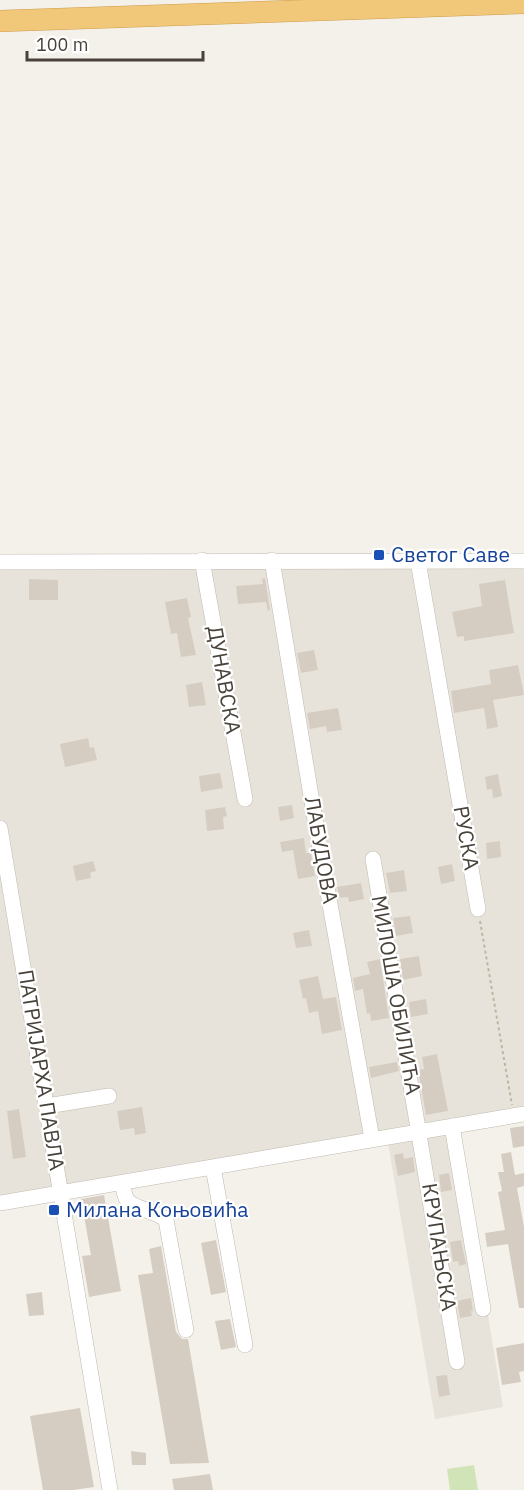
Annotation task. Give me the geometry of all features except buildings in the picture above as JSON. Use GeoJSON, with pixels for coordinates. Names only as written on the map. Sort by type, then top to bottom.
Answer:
{"type":"FeatureCollection","features":[{"type":"Feature","properties":{"kind":"highway"},"geometry":{"type":"LineString","coordinates":[[0,21],[524,3]]}},
{"type":"Feature","properties":{"kind":"street","name":"ДУНАВСКА"},"geometry":{"type":"LineString","coordinates":[[202,560],[245,799]]}},
{"type":"Feature","properties":{"kind":"street","name":"ЛАБУДОВА"},"geometry":{"type":"LineString","coordinates":[[272,560],[372,1139]]}},
{"type":"Feature","properties":{"kind":"street","name":"РУСКА"},"geometry":{"type":"LineString","coordinates":[[418,561],[478,909]]}},
{"type":"Feature","properties":{"kind":"street"},"geometry":{"type":"LineString","coordinates":[[0,562],[524,561]]}},
{"type":"Feature","properties":{"kind":"street","name":"ПАТРИЈАРХА ПАВЛА"},"geometry":{"type":"LineString","coordinates":[[0,828],[110,1490]]}},
{"type":"Feature","properties":{"kind":"street","name":"МИЛОША ОБИЛИЋА"},"geometry":{"type":"LineString","coordinates":[[373,859],[420,1131]]}},
{"type":"Feature","properties":{"kind":"street"},"geometry":{"type":"LineString","coordinates":[[47,1106],[109,1096]]}},
{"type":"Feature","properties":{"kind":"street"},"geometry":{"type":"LineString","coordinates":[[0,1203],[519,1115]]}},
{"type":"Feature","properties":{"kind":"street"},"geometry":{"type":"LineString","coordinates":[[452,1126],[483,1309]]}},
{"type":"Feature","properties":{"kind":"street","name":"КРУПАЊСКА"},"geometry":{"type":"LineString","coordinates":[[420,1131],[458,1362]]}},
{"type":"Feature","properties":{"kind":"street"},"geometry":{"type":"LineString","coordinates":[[213,1167],[245,1345]]}},
{"type":"Feature","properties":{"kind":"street"},"geometry":{"type":"LineString","coordinates":[[122,1183],[129,1202],[158,1214],[166,1220],[186,1330]]}},
{"type":"Feature","properties":{"kind":"path"},"geometry":{"type":"LineString","coordinates":[[478,909],[519,1115]]}},
{"type":"Feature","properties":{"kind":"shaded area"},"geometry":{"type":"Polygon","coordinates":[[[0,561],[524,561],[524,1114],[457,1126],[503,1407],[435,1419],[387,1137],[0,1203],[0,561]]]}},
{"type":"Feature","properties":{"kind":"green space"},"geometry":{"type":"Polygon","coordinates":[[[474,1465],[478,1490],[450,1490],[447,1469],[474,1465]]]}},
{"type":"Feature","properties":{"kind":"place","name":"Светог Саве"},"geometry":{"type":"Point","coordinates":[379,555]}},
{"type":"Feature","properties":{"kind":"place","name":"Милана Коњовића"},"geometry":{"type":"Point","coordinates":[54,1210]}}]}
